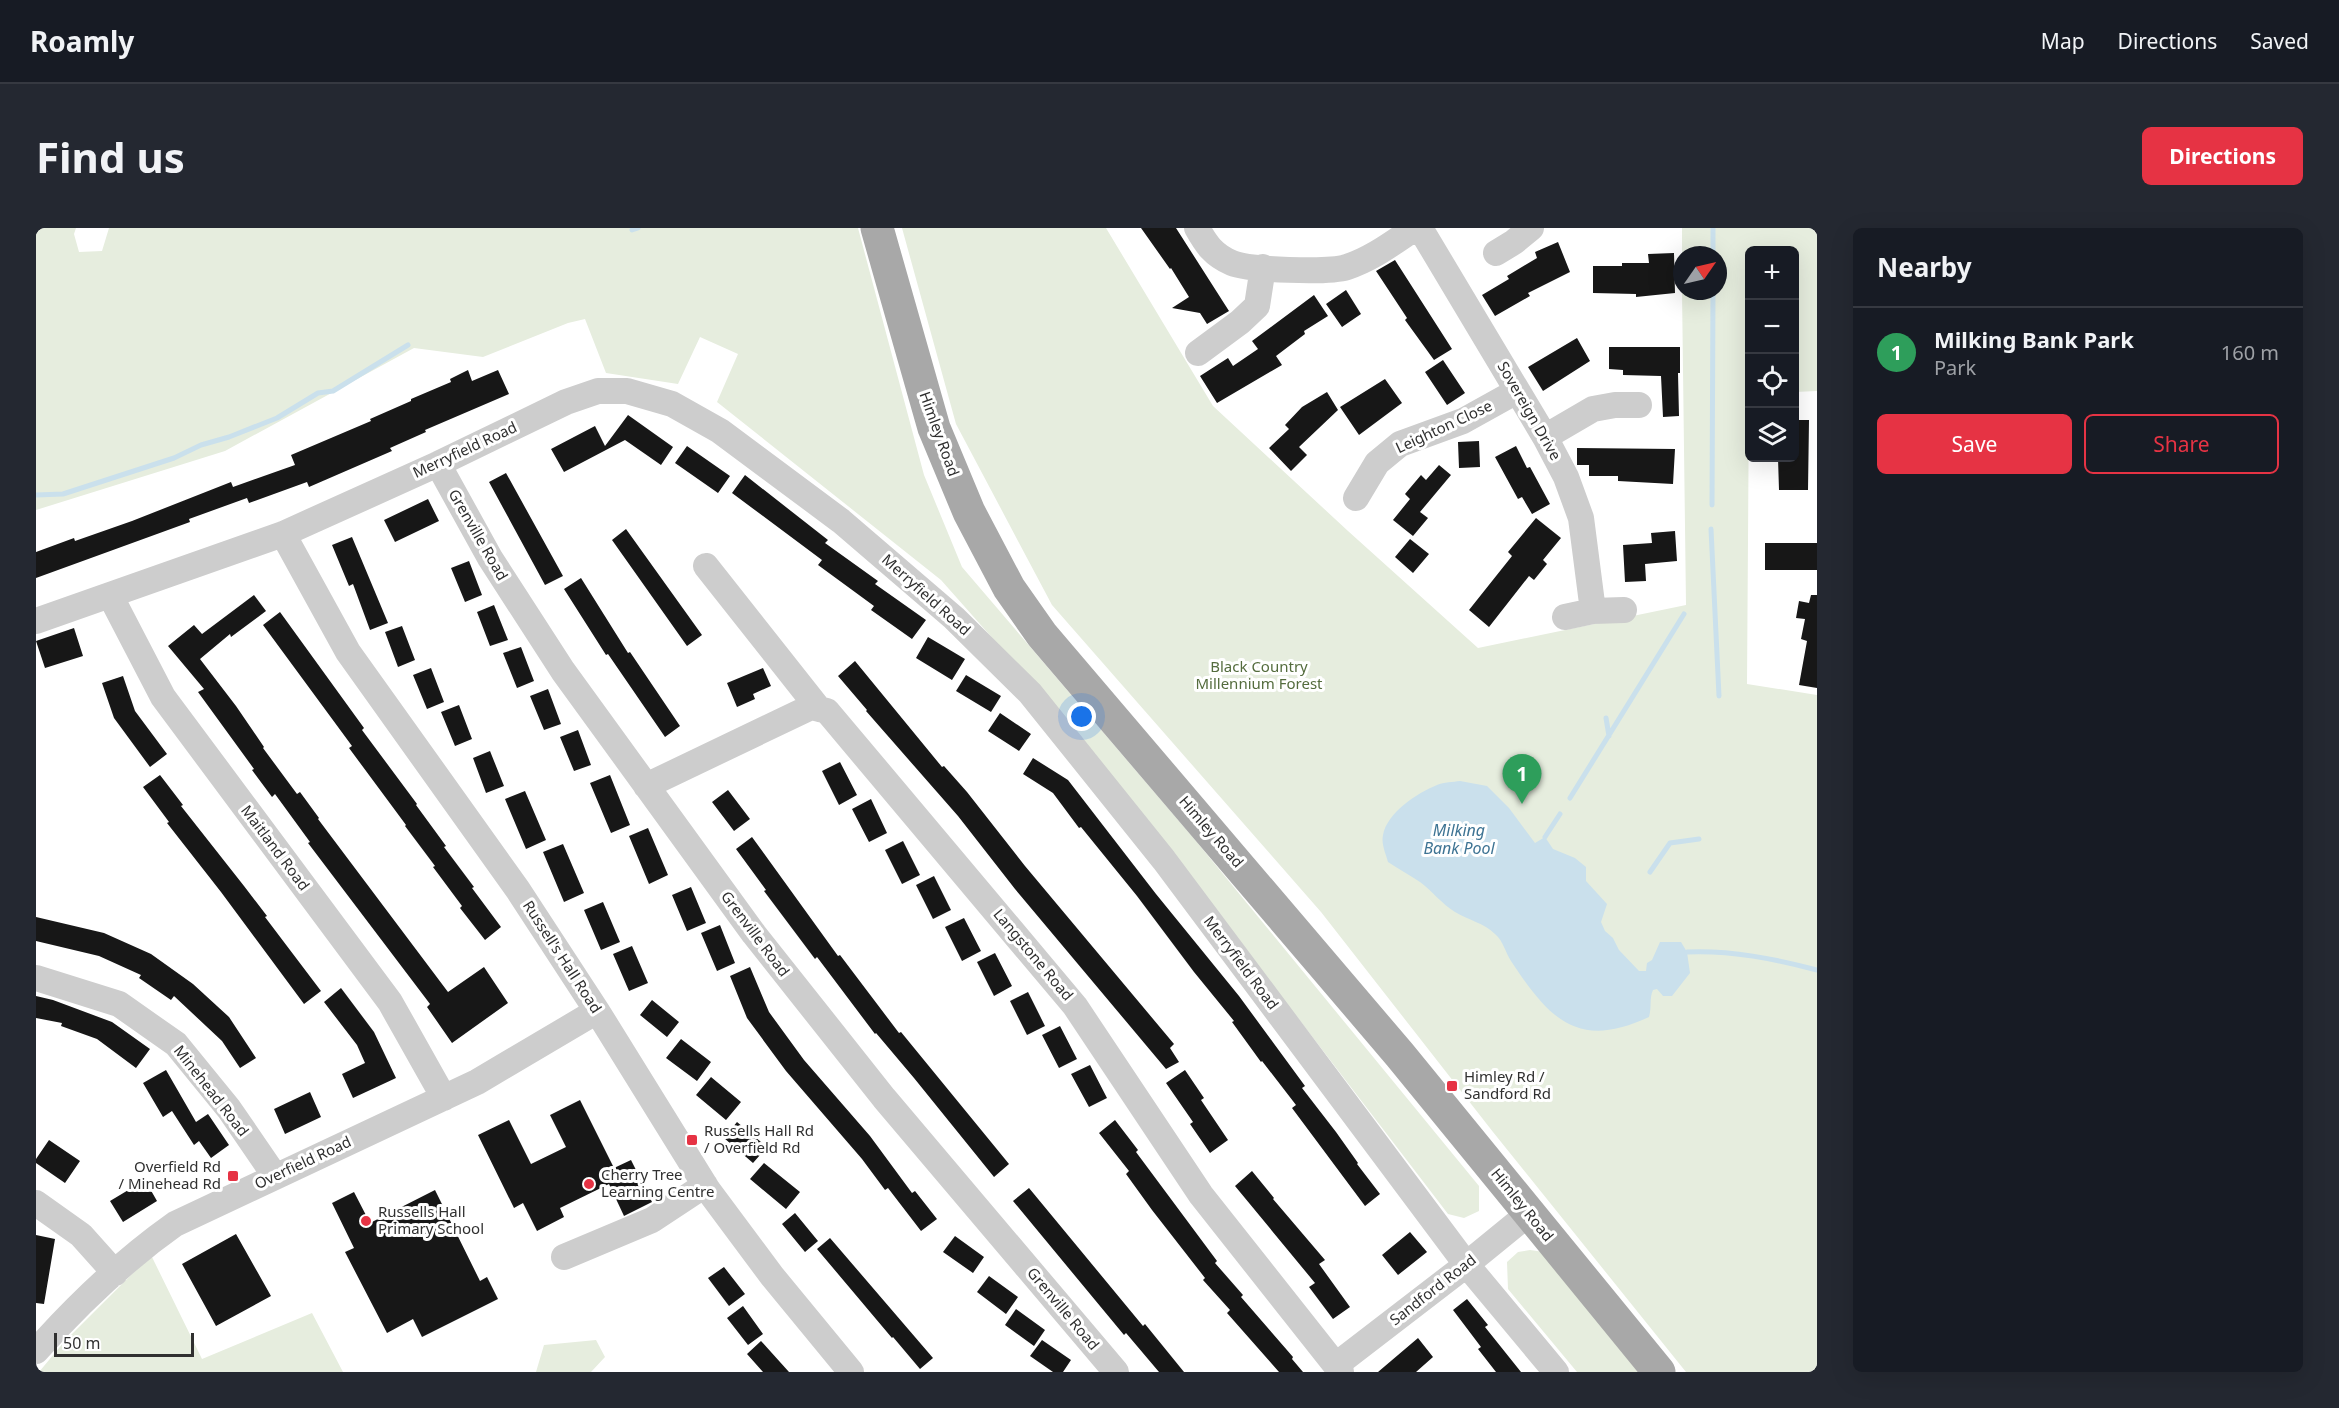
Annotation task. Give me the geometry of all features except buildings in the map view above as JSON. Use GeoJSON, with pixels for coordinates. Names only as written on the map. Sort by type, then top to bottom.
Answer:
{"type":"FeatureCollection","features":[{"type":"Feature","properties":{"kind":"main road","name":"Himley Road"},"geometry":{"type":"LineString","coordinates":[[878,228],[934,429],[969,512],[1009,588],[1042,635],[1393,1045],[1528,1214],[1659,1372]]}},
{"type":"Feature","properties":{"kind":"street"},"geometry":{"type":"LineString","coordinates":[[1197,228],[1209,248],[1233,264],[1324,270],[1346,267],[1368,258],[1415,228]]}},
{"type":"Feature","properties":{"kind":"street","name":"Sovereign Drive"},"geometry":{"type":"LineString","coordinates":[[1420,228],[1545,437],[1566,477],[1581,518],[1593,611]]}},
{"type":"Feature","properties":{"kind":"street"},"geometry":{"type":"LineString","coordinates":[[1496,253],[1531,228]]}},
{"type":"Feature","properties":{"kind":"street"},"geometry":{"type":"LineString","coordinates":[[1198,353],[1240,322],[1257,306],[1263,267]]}},
{"type":"Feature","properties":{"kind":"street","name":"Merryfield Road"},"geometry":{"type":"LineString","coordinates":[[36,621],[283,534],[438,464],[566,402],[598,391],[627,391],[672,404],[720,431],[841,521],[954,618],[1030,693],[1164,860],[1466,1264],[1556,1372]]}},
{"type":"Feature","properties":{"kind":"street","name":"Leighton Close"},"geometry":{"type":"LineString","coordinates":[[1356,498],[1377,463],[1400,444],[1463,421],[1516,391]]}},
{"type":"Feature","properties":{"kind":"street"},"geometry":{"type":"LineString","coordinates":[[1545,437],[1593,409],[1615,405],[1639,405]]}},
{"type":"Feature","properties":{"kind":"street","name":"Grenville Road"},"geometry":{"type":"LineString","coordinates":[[438,464],[490,558],[563,671],[754,934],[877,1089],[1116,1372]]}},
{"type":"Feature","properties":{"kind":"street","name":"Russell's Hall Road"},"geometry":{"type":"LineString","coordinates":[[283,534],[348,652],[518,890],[597,1011],[705,1185],[772,1276],[851,1372]]}},
{"type":"Feature","properties":{"kind":"street","name":"Langstone Road"},"geometry":{"type":"LineString","coordinates":[[706,566],[819,709],[827,711],[1075,1005],[1201,1196],[1339,1369]]}},
{"type":"Feature","properties":{"kind":"street","name":"Maitland Road"},"geometry":{"type":"LineString","coordinates":[[110,595],[163,697],[390,1002],[444,1098]]}},
{"type":"Feature","properties":{"kind":"street"},"geometry":{"type":"LineString","coordinates":[[1565,617],[1593,611],[1624,610]]}},
{"type":"Feature","properties":{"kind":"street"},"geometry":{"type":"LineString","coordinates":[[646,786],[811,707],[819,709]]}},
{"type":"Feature","properties":{"kind":"street","name":"Minehead Road"},"geometry":{"type":"LineString","coordinates":[[36,978],[119,1004],[176,1044],[229,1109],[275,1176]]}},
{"type":"Feature","properties":{"kind":"street","name":"Overfield Road"},"geometry":{"type":"LineString","coordinates":[[36,1351],[69,1314],[141,1248],[175,1224],[477,1082],[597,1011]]}},
{"type":"Feature","properties":{"kind":"street"},"geometry":{"type":"LineString","coordinates":[[564,1257],[652,1220],[705,1185]]}},
{"type":"Feature","properties":{"kind":"street"},"geometry":{"type":"LineString","coordinates":[[36,1203],[81,1235],[115,1273]]}},
{"type":"Feature","properties":{"kind":"street","name":"Sandford Road"},"geometry":{"type":"LineString","coordinates":[[1339,1369],[1528,1214]]}},
{"type":"Feature","properties":{"kind":"green space"},"geometry":{"type":"Polygon","coordinates":[[[36,228],[76,228],[74,234],[79,252],[102,251],[109,228],[858,228],[924,475],[962,567],[1196,841],[1479,1186],[1479,1211],[1464,1218],[1448,1214],[1301,1022],[1025,675],[941,580],[717,402],[738,354],[700,337],[678,384],[606,373],[585,319],[568,323],[483,357],[414,348],[225,451],[36,510],[36,228]]]}},
{"type":"Feature","properties":{"kind":"green space","name":"Black Country Millennium Forest"},"geometry":{"type":"Polygon","coordinates":[[[902,228],[1106,228],[1213,406],[1478,648],[1686,605],[1682,300],[1727,300],[1727,246],[1682,246],[1682,228],[1817,228],[1817,391],[1799,392],[1799,246],[1745,246],[1745,462],[1749,462],[1747,684],[1817,695],[1817,1372],[1686,1372],[1493,1132],[1321,912],[1052,605],[956,424],[902,228]]]}},
{"type":"Feature","properties":{"kind":"green space"},"geometry":{"type":"Polygon","coordinates":[[[1530,1250],[1544,1252],[1641,1372],[1577,1372],[1508,1289],[1507,1262],[1518,1252],[1530,1250]]]}},
{"type":"Feature","properties":{"kind":"green space"},"geometry":{"type":"Polygon","coordinates":[[[151,1255],[202,1359],[312,1313],[343,1372],[39,1372],[64,1342],[151,1255]]]}},
{"type":"Feature","properties":{"kind":"green space"},"geometry":{"type":"Polygon","coordinates":[[[596,1340],[605,1357],[591,1372],[536,1372],[544,1345],[596,1340]]]}},
{"type":"Feature","properties":{"kind":"water","name":"Milking Bank Pool"},"geometry":{"type":"Polygon","coordinates":[[[1460,781],[1487,786],[1509,808],[1535,843],[1545,837],[1553,849],[1575,858],[1586,867],[1586,881],[1607,904],[1601,922],[1605,931],[1639,971],[1646,971],[1647,963],[1652,960],[1660,942],[1681,942],[1687,952],[1690,973],[1672,996],[1663,996],[1657,989],[1653,990],[1649,1017],[1624,1026],[1603,1030],[1584,1029],[1568,1024],[1553,1013],[1525,982],[1495,934],[1455,912],[1420,882],[1388,862],[1383,845],[1383,835],[1390,819],[1404,805],[1429,789],[1443,783],[1460,781]]]}},
{"type":"Feature","properties":{"kind":"waterway"},"geometry":{"type":"LineString","coordinates":[[632,230],[638,228]]}},
{"type":"Feature","properties":{"kind":"waterway"},"geometry":{"type":"LineString","coordinates":[[1713,228],[1713,246]]}},
{"type":"Feature","properties":{"kind":"waterway"},"geometry":{"type":"LineString","coordinates":[[1712,505],[1713,300]]}},
{"type":"Feature","properties":{"kind":"waterway"},"geometry":{"type":"LineString","coordinates":[[36,495],[63,494],[174,458],[201,445],[229,437],[277,418],[318,393],[333,391],[408,345]]}},
{"type":"Feature","properties":{"kind":"waterway"},"geometry":{"type":"LineString","coordinates":[[1711,529],[1719,696]]}},
{"type":"Feature","properties":{"kind":"waterway"},"geometry":{"type":"LineString","coordinates":[[1570,798],[1684,614]]}},
{"type":"Feature","properties":{"kind":"waterway"},"geometry":{"type":"LineString","coordinates":[[1606,718],[1609,736]]}},
{"type":"Feature","properties":{"kind":"waterway"},"geometry":{"type":"LineString","coordinates":[[1545,837],[1560,814]]}},
{"type":"Feature","properties":{"kind":"waterway"},"geometry":{"type":"LineString","coordinates":[[1650,872],[1670,843],[1699,839]]}},
{"type":"Feature","properties":{"kind":"waterway"},"geometry":{"type":"LineString","coordinates":[[1687,952],[1720,952],[1753,956],[1817,970]]}},
{"type":"Feature","properties":{"kind":"place","name":"Milking Bank Park"},"geometry":{"type":"Point","coordinates":[1522,804]}},
{"type":"Feature","properties":{"kind":"place","name":"Himley Rd / Sandford Rd"},"geometry":{"type":"Point","coordinates":[1452,1086]}},
{"type":"Feature","properties":{"kind":"place","name":"Russells Hall Rd / Overfield Rd"},"geometry":{"type":"Point","coordinates":[692,1140]}},
{"type":"Feature","properties":{"kind":"place","name":"Overfield Rd / Minehead Rd"},"geometry":{"type":"Point","coordinates":[233,1176]}},
{"type":"Feature","properties":{"kind":"place","name":"Cherry Tree Learning Centre"},"geometry":{"type":"Point","coordinates":[589,1184]}},
{"type":"Feature","properties":{"kind":"place","name":"Russells Hall Primary School"},"geometry":{"type":"Point","coordinates":[366,1221]}}]}
